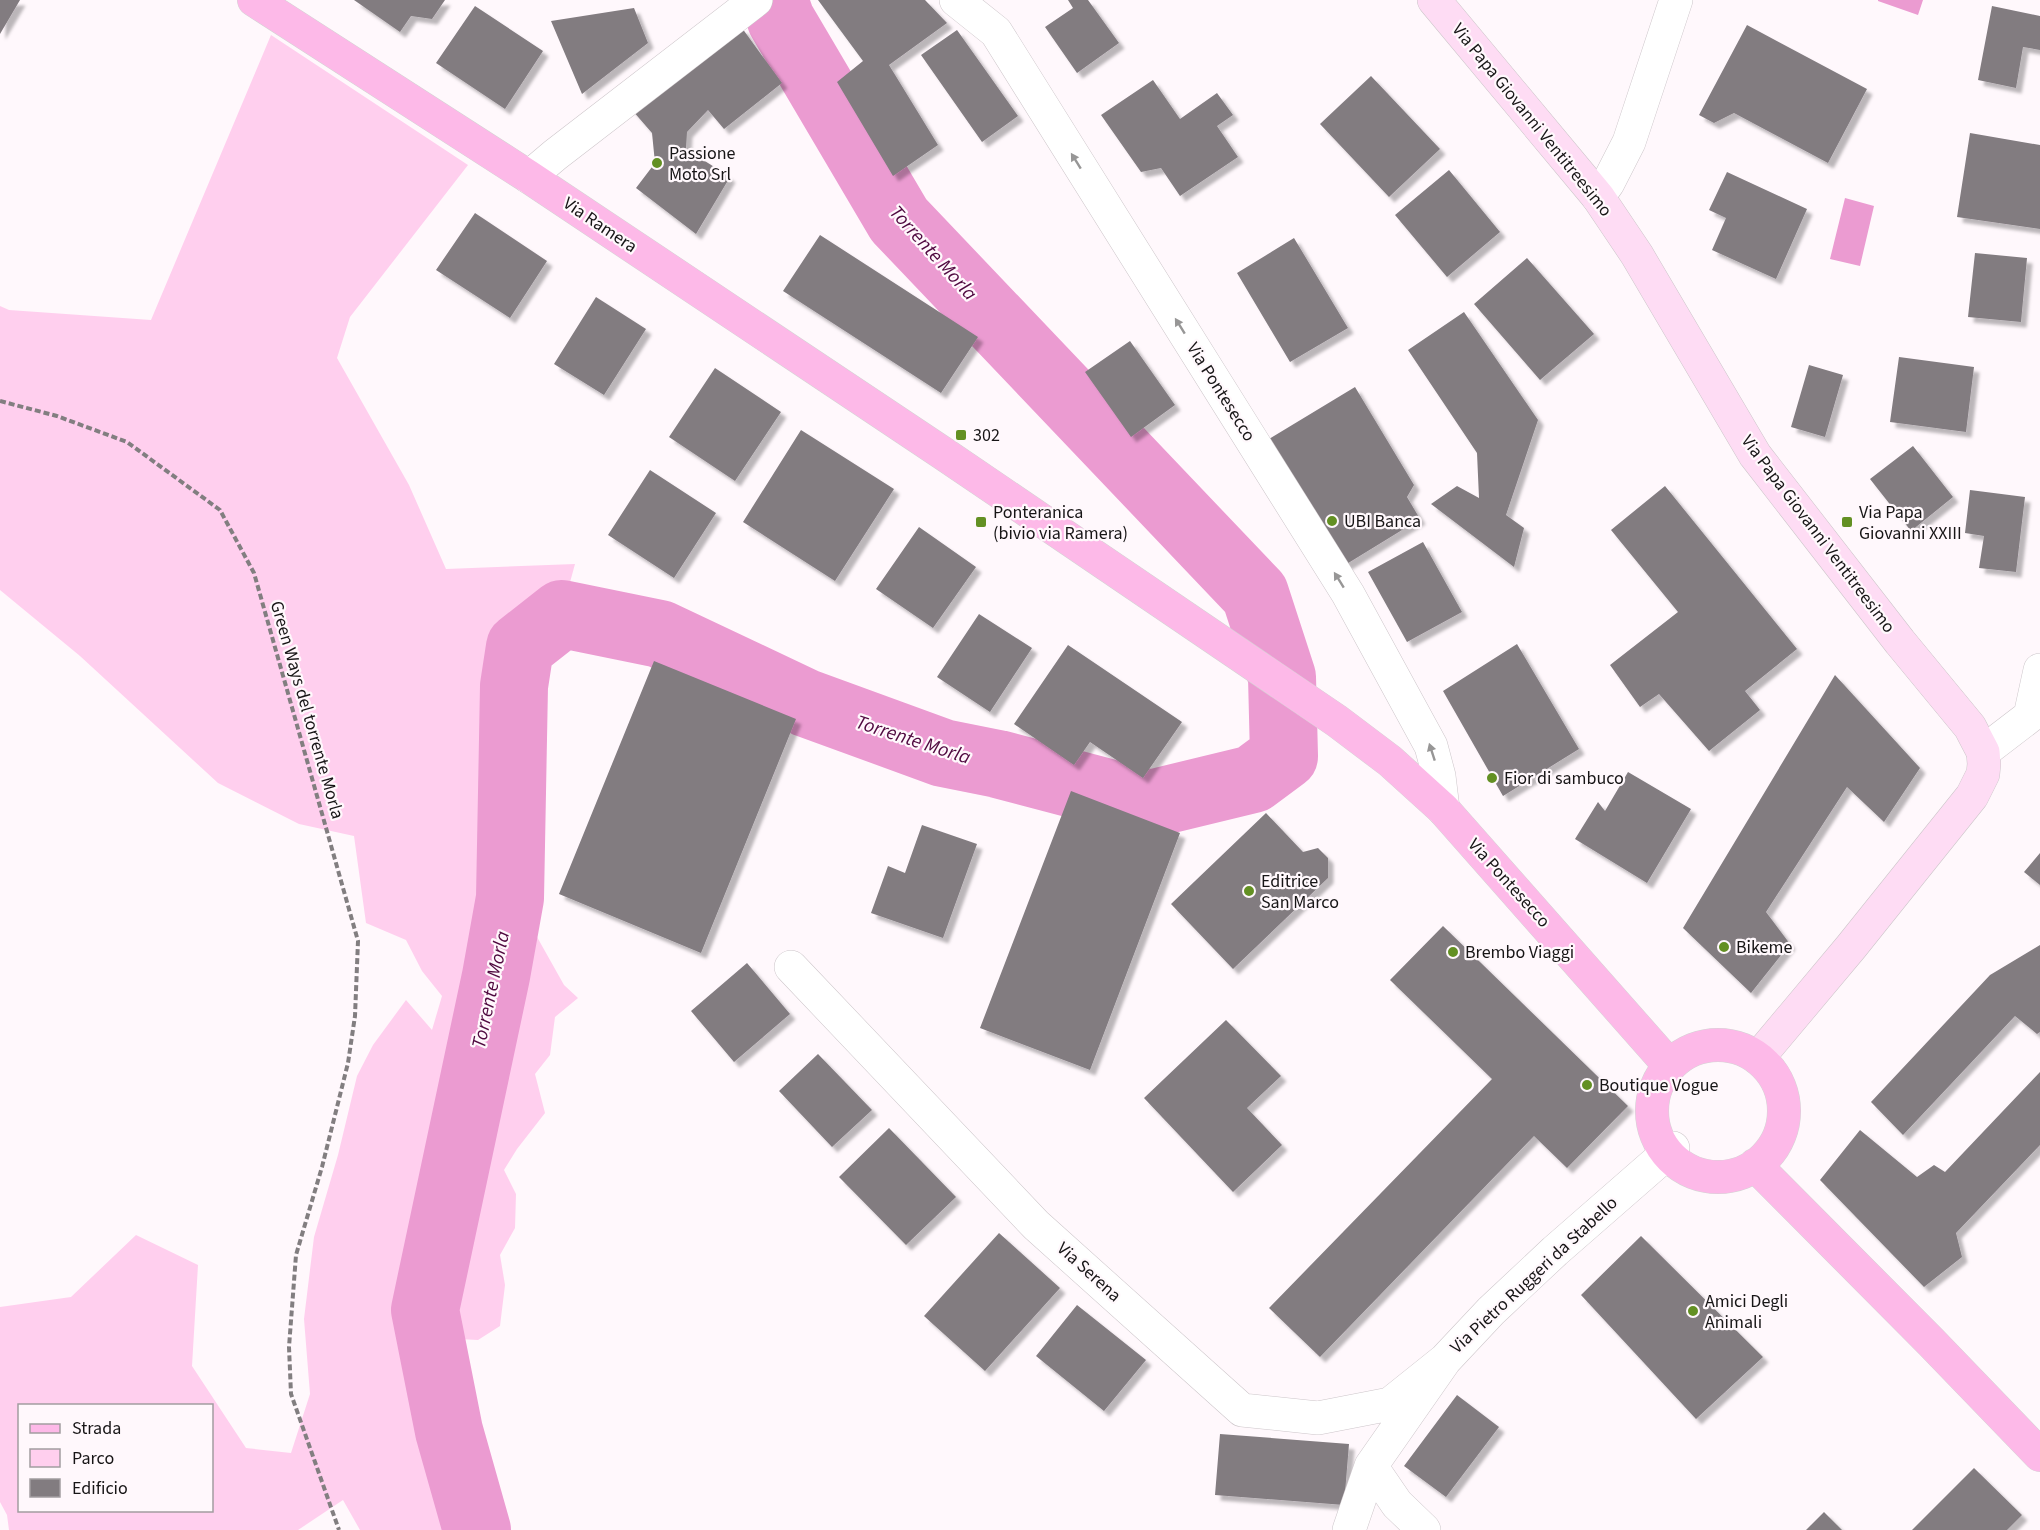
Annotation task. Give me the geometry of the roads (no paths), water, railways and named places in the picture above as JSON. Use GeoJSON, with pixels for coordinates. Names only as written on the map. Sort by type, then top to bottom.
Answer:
{"type":"FeatureCollection","features":[{"type":"Feature","properties":{"kind":"main road","name":"Via Ramera"},"geometry":{"type":"LineString","coordinates":[[271,5],[944,454]]}},
{"type":"Feature","properties":{"kind":"main road","name":"Via Pontesecco"},"geometry":{"type":"LineString","coordinates":[[944,454],[1336,721],[1390,761],[1443,809],[1670,1066]]}},
{"type":"Feature","properties":{"kind":"main road"},"geometry":{"type":"LineString","coordinates":[[1708,1045],[1728,1045],[1758,1058],[1775,1076],[1782,1093],[1785,1112],[1781,1131],[1773,1148],[1755,1165],[1743,1172],[1724,1177],[1704,1176],[1686,1169],[1658,1140],[1652,1119],[1653,1098],[1660,1078],[1674,1061],[1690,1051],[1708,1045]]}},
{"type":"Feature","properties":{"kind":"main road"},"geometry":{"type":"LineString","coordinates":[[1755,1165],[2040,1455]]}},
{"type":"Feature","properties":{"kind":"street","name":"Via Pontesecco"},"geometry":{"type":"LineString","coordinates":[[956,0],[996,32],[1347,594],[1431,746],[1439,776],[1443,809]]}},
{"type":"Feature","properties":{"kind":"street","name":"Via Papa Giovanni Ventitreesimo"},"geometry":{"type":"LineString","coordinates":[[1434,0],[1598,196],[1637,255],[1755,455],[1970,728],[1983,752]]}},
{"type":"Feature","properties":{"kind":"street"},"geometry":{"type":"LineString","coordinates":[[1598,196],[1608,183],[1629,141],[1676,0]]}},
{"type":"Feature","properties":{"kind":"street"},"geometry":{"type":"LineString","coordinates":[[529,177],[751,3]]}},
{"type":"Feature","properties":{"kind":"street"},"geometry":{"type":"LineString","coordinates":[[1758,1058],[1851,947],[1972,796],[1983,774],[1983,752],[2030,716],[2040,670]]}},
{"type":"Feature","properties":{"kind":"street","name":"Via Serena"},"geometry":{"type":"LineString","coordinates":[[791,967],[1036,1225],[1242,1410],[1318,1418],[1390,1404],[1445,1360]]}},
{"type":"Feature","properties":{"kind":"street","name":"Via Pietro Ruggeri da Stabello"},"geometry":{"type":"LineString","coordinates":[[1349,1530],[1371,1466],[1445,1360],[1491,1311],[1539,1266],[1670,1151]]}},
{"type":"Feature","properties":{"kind":"street"},"geometry":{"type":"LineString","coordinates":[[1371,1466],[1397,1504],[1424,1530]]}},
{"type":"Feature","properties":{"kind":"waterway","name":"Torrente Morla"},"geometry":{"type":"LineString","coordinates":[[477,1530],[449,1431],[425,1310],[496,976],[510,898],[514,686],[520,647],[562,614],[660,634],[806,703],[943,753],[998,764],[1150,804],[1253,779],[1284,756],[1282,677],[1255,594],[899,220],[781,20],[774,0]]}},
{"type":"Feature","properties":{"kind":"place","name":"Passione Moto Srl"},"geometry":{"type":"Point","coordinates":[657,163]}},
{"type":"Feature","properties":{"kind":"place","name":"302"},"geometry":{"type":"Point","coordinates":[961,435]}},
{"type":"Feature","properties":{"kind":"place","name":"UBI Banca"},"geometry":{"type":"Point","coordinates":[1332,521]}},
{"type":"Feature","properties":{"kind":"place","name":"Ponteranica (bivio via Ramera)"},"geometry":{"type":"Point","coordinates":[981,522]}},
{"type":"Feature","properties":{"kind":"place","name":"Via Papa Giovanni XXIII"},"geometry":{"type":"Point","coordinates":[1847,522]}},
{"type":"Feature","properties":{"kind":"place","name":"Fior di sambuco"},"geometry":{"type":"Point","coordinates":[1492,778]}},
{"type":"Feature","properties":{"kind":"place","name":"Editrice San Marco"},"geometry":{"type":"Point","coordinates":[1249,891]}},
{"type":"Feature","properties":{"kind":"place","name":"Bikeme"},"geometry":{"type":"Point","coordinates":[1724,947]}},
{"type":"Feature","properties":{"kind":"place","name":"Brembo Viaggi"},"geometry":{"type":"Point","coordinates":[1453,952]}},
{"type":"Feature","properties":{"kind":"place","name":"Boutique Vogue"},"geometry":{"type":"Point","coordinates":[1587,1085]}},
{"type":"Feature","properties":{"kind":"place","name":"Amici Degli Animali"},"geometry":{"type":"Point","coordinates":[1693,1311]}}]}
